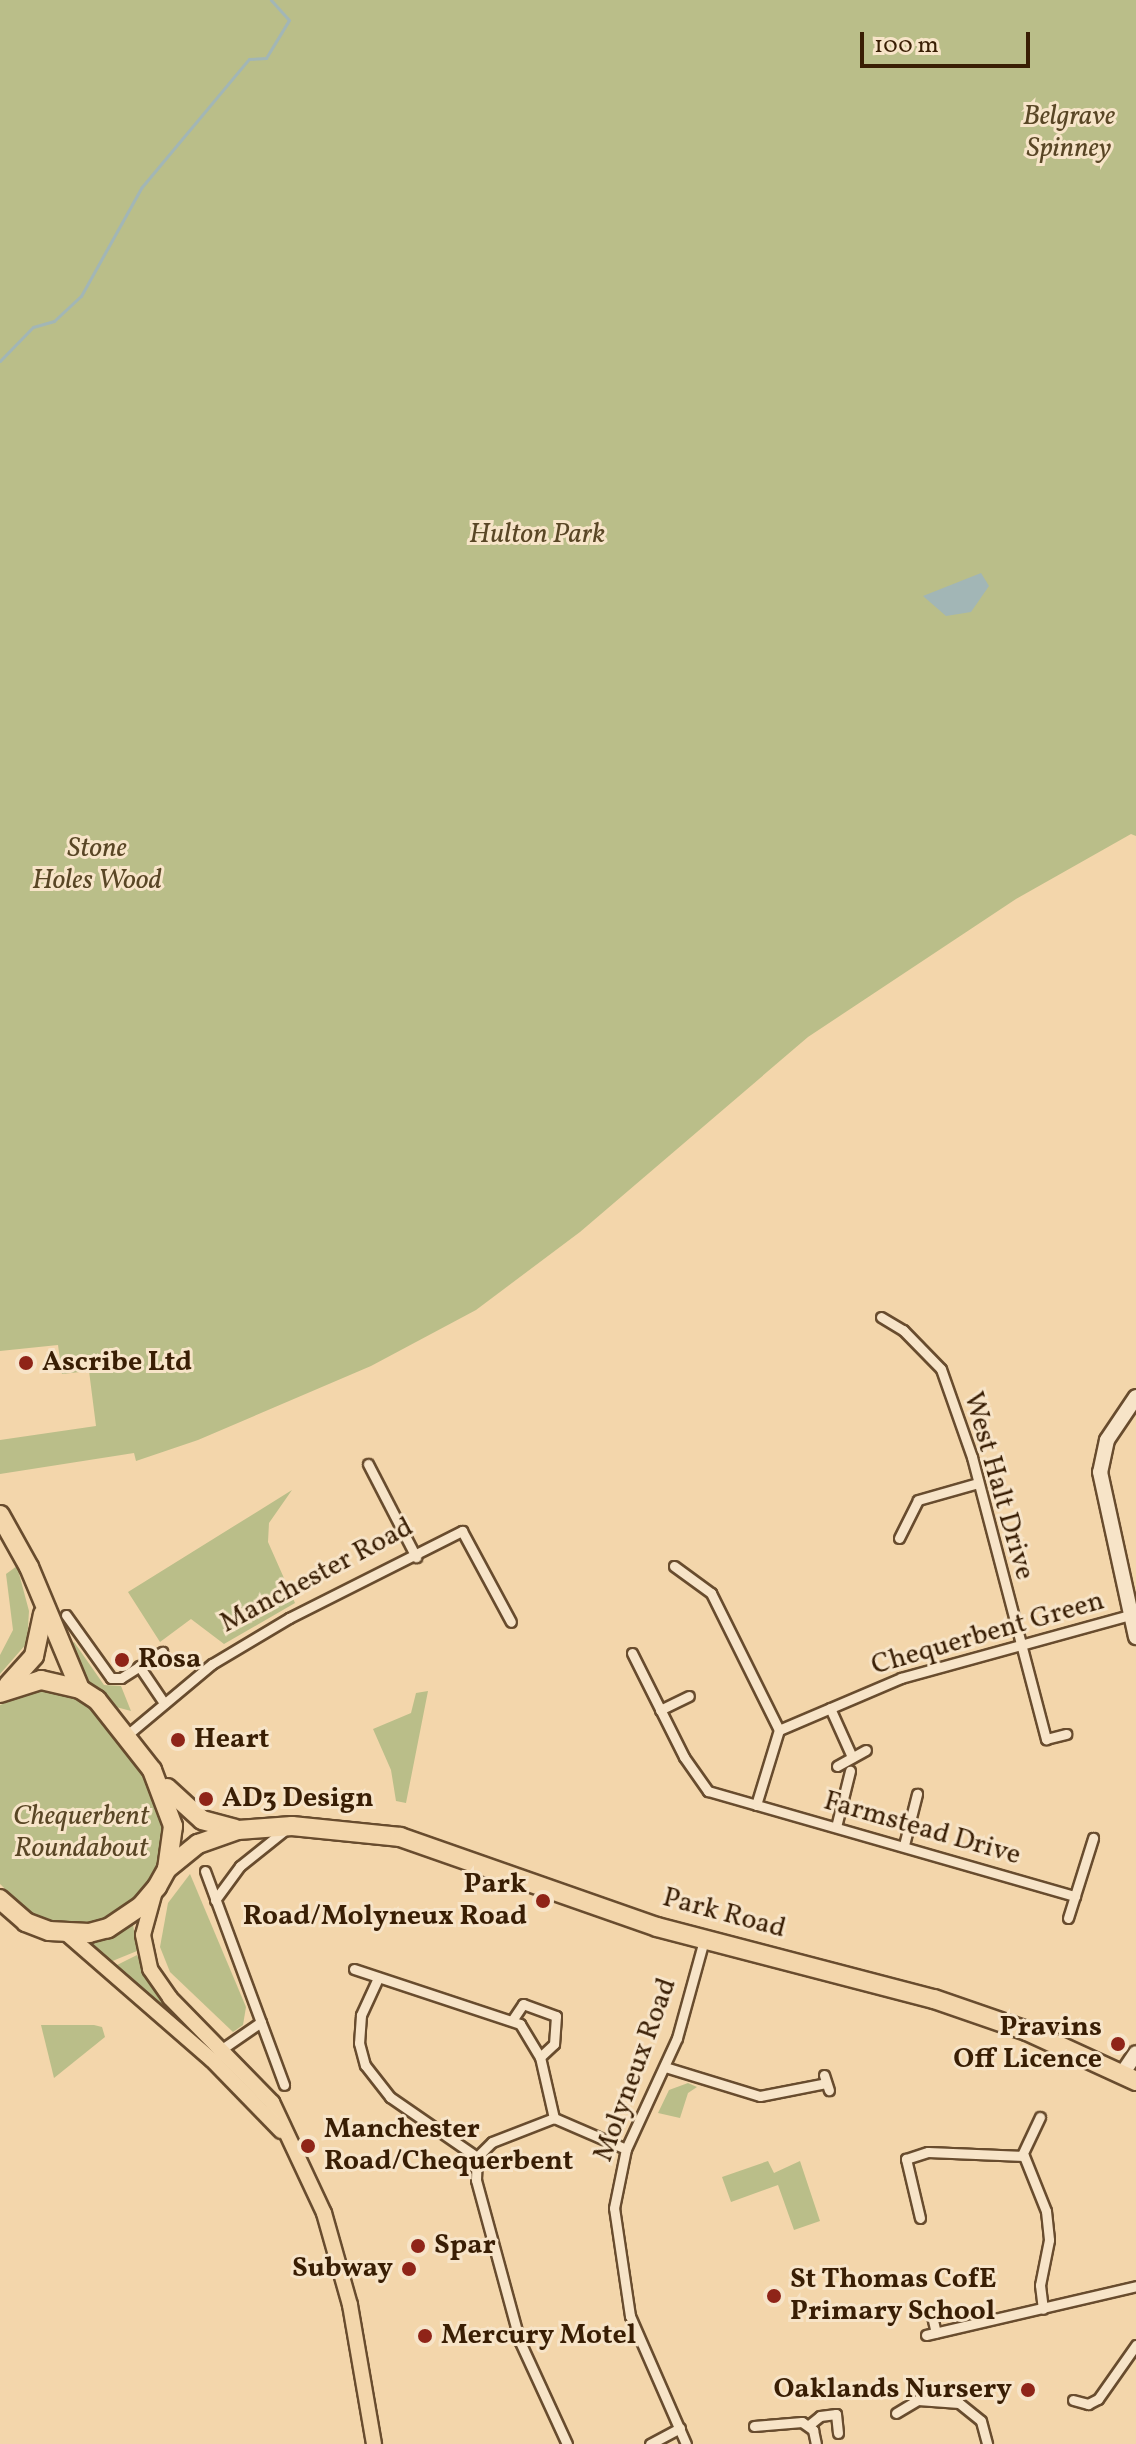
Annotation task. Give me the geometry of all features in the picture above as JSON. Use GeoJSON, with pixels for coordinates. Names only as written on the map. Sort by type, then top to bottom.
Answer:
{"type":"FeatureCollection","features":[{"type":"Feature","properties":{"kind":"highway"},"geometry":{"type":"LineString","coordinates":[[0,1515],[40,1594],[80,1689]]}},
{"type":"Feature","properties":{"kind":"highway"},"geometry":{"type":"LineString","coordinates":[[2,1691],[40,1644],[40,1594]]}},
{"type":"Feature","properties":{"kind":"highway"},"geometry":{"type":"LineString","coordinates":[[0,1914],[67,1934],[89,1933],[125,1919],[157,1887],[167,1869],[173,1826],[152,1770],[104,1707],[80,1689],[41,1680],[2,1691]]}},
{"type":"Feature","properties":{"kind":"highway","name":"Park Road"},"geometry":{"type":"LineString","coordinates":[[152,1770],[189,1811],[238,1830]]}},
{"type":"Feature","properties":{"kind":"highway","name":"Park Road"},"geometry":{"type":"LineString","coordinates":[[167,1869],[198,1844],[238,1830],[292,1826],[400,1837],[704,1940],[934,1999],[1027,2031],[1129,2077]]}},
{"type":"Feature","properties":{"kind":"highway"},"geometry":{"type":"LineString","coordinates":[[0,1899],[26,1922]]}},
{"type":"Feature","properties":{"kind":"main road"},"geometry":{"type":"LineString","coordinates":[[157,1887],[143,1935],[150,1969],[170,1998],[223,2047],[272,2102],[334,2240],[374,2444]]}},
{"type":"Feature","properties":{"kind":"main road"},"geometry":{"type":"LineString","coordinates":[[67,1934],[212,2060],[286,2136]]}},
{"type":"Feature","properties":{"kind":"street","name":"West Halt Drive"},"geometry":{"type":"LineString","coordinates":[[881,1317],[903,1330],[941,1369],[978,1483],[1019,1647],[1046,1739],[1066,1734]]}},
{"type":"Feature","properties":{"kind":"street"},"geometry":{"type":"LineString","coordinates":[[1136,1397],[1107,1440],[1100,1472],[1136,1637]]}},
{"type":"Feature","properties":{"kind":"street"},"geometry":{"type":"LineString","coordinates":[[368,1464],[416,1557]]}},
{"type":"Feature","properties":{"kind":"street"},"geometry":{"type":"LineString","coordinates":[[899,1538],[918,1500],[978,1483]]}},
{"type":"Feature","properties":{"kind":"street","name":"Manchester Road"},"geometry":{"type":"LineString","coordinates":[[127,1735],[201,1671],[289,1618],[416,1557],[462,1531],[511,1622]]}},
{"type":"Feature","properties":{"kind":"street"},"geometry":{"type":"LineString","coordinates":[[674,1566],[711,1593],[779,1730],[756,1805]]}},
{"type":"Feature","properties":{"kind":"street"},"geometry":{"type":"LineString","coordinates":[[66,1615],[106,1675],[116,1679],[162,1652]]}},
{"type":"Feature","properties":{"kind":"street","name":"Chequerbent Green"},"geometry":{"type":"LineString","coordinates":[[779,1730],[914,1673],[1129,1615]]}},
{"type":"Feature","properties":{"kind":"street","name":"Farmstead Drive"},"geometry":{"type":"LineString","coordinates":[[632,1653],[701,1785],[756,1805],[1075,1896]]}},
{"type":"Feature","properties":{"kind":"street"},"geometry":{"type":"LineString","coordinates":[[139,1666],[164,1703]]}},
{"type":"Feature","properties":{"kind":"street"},"geometry":{"type":"LineString","coordinates":[[660,1710],[689,1696]]}},
{"type":"Feature","properties":{"kind":"street"},"geometry":{"type":"LineString","coordinates":[[830,1708],[852,1757]]}},
{"type":"Feature","properties":{"kind":"street"},"geometry":{"type":"LineString","coordinates":[[837,1766],[866,1750]]}},
{"type":"Feature","properties":{"kind":"street"},"geometry":{"type":"LineString","coordinates":[[836,1827],[850,1771]]}},
{"type":"Feature","properties":{"kind":"street"},"geometry":{"type":"LineString","coordinates":[[904,1845],[916,1799],[928,1806]]}},
{"type":"Feature","properties":{"kind":"street"},"geometry":{"type":"LineString","coordinates":[[215,1900],[240,1866],[292,1826]]}},
{"type":"Feature","properties":{"kind":"street"},"geometry":{"type":"LineString","coordinates":[[1068,1918],[1093,1838]]}},
{"type":"Feature","properties":{"kind":"street"},"geometry":{"type":"LineString","coordinates":[[205,1871],[284,2085]]}},
{"type":"Feature","properties":{"kind":"street","name":"Molyneux Road"},"geometry":{"type":"LineString","coordinates":[[686,2444],[639,2339],[623,2285],[614,2208],[626,2149],[665,2067],[704,1940]]}},
{"type":"Feature","properties":{"kind":"street"},"geometry":{"type":"LineString","coordinates":[[354,1969],[513,2019],[526,2030],[540,2057],[554,2118]]}},
{"type":"Feature","properties":{"kind":"street"},"geometry":{"type":"LineString","coordinates":[[378,1978],[361,2015],[359,2043],[365,2065],[390,2097],[477,2157]]}},
{"type":"Feature","properties":{"kind":"street"},"geometry":{"type":"LineString","coordinates":[[513,2019],[523,2004],[556,2016],[554,2044],[540,2057]]}},
{"type":"Feature","properties":{"kind":"street"},"geometry":{"type":"LineString","coordinates":[[212,2060],[223,2047],[261,2022]]}},
{"type":"Feature","properties":{"kind":"street"},"geometry":{"type":"LineString","coordinates":[[1129,2077],[1136,2053]]}},
{"type":"Feature","properties":{"kind":"street"},"geometry":{"type":"LineString","coordinates":[[665,2067],[760,2096],[826,2083]]}},
{"type":"Feature","properties":{"kind":"street"},"geometry":{"type":"LineString","coordinates":[[1040,2117],[1022,2155],[1046,2211],[1049,2240],[1040,2285],[1043,2309]]}},
{"type":"Feature","properties":{"kind":"street"},"geometry":{"type":"LineString","coordinates":[[567,2444],[520,2342],[476,2180],[477,2157],[492,2142],[554,2118],[626,2149]]}},
{"type":"Feature","properties":{"kind":"street"},"geometry":{"type":"LineString","coordinates":[[920,2218],[906,2159],[928,2152],[1022,2155]]}},
{"type":"Feature","properties":{"kind":"street"},"geometry":{"type":"LineString","coordinates":[[932,2316],[931,2334],[1136,2286]]}},
{"type":"Feature","properties":{"kind":"street"},"geometry":{"type":"LineString","coordinates":[[1073,2400],[1088,2404],[1098,2399],[1136,2345]]}},
{"type":"Feature","properties":{"kind":"street"},"geometry":{"type":"LineString","coordinates":[[896,2413],[918,2400],[959,2403],[981,2421],[987,2444]]}},
{"type":"Feature","properties":{"kind":"street"},"geometry":{"type":"LineString","coordinates":[[809,2425],[820,2416],[836,2414],[838,2433]]}},
{"type":"Feature","properties":{"kind":"street"},"geometry":{"type":"LineString","coordinates":[[754,2426],[796,2421],[809,2425]]}},
{"type":"Feature","properties":{"kind":"street"},"geometry":{"type":"LineString","coordinates":[[809,2425],[816,2444]]}},
{"type":"Feature","properties":{"kind":"street"},"geometry":{"type":"LineString","coordinates":[[650,2444],[680,2428]]}},
{"type":"Feature","properties":{"kind":"green space","name":"Hulton Park"},"geometry":{"type":"Polygon","coordinates":[[[0,0],[1136,0],[1136,836],[1131,834],[1016,899],[808,1037],[580,1232],[476,1310],[371,1366],[198,1440],[136,1461],[134,1453],[0,1474],[0,1440],[96,1426],[89,1371],[62,1374],[58,1345],[0,1351],[0,0]]]}},
{"type":"Feature","properties":{"kind":"green space"},"geometry":{"type":"Polygon","coordinates":[[[292,1490],[269,1523],[268,1542],[295,1603],[224,1644],[191,1619],[160,1642],[128,1592],[292,1490]]]}},
{"type":"Feature","properties":{"kind":"green space"},"geometry":{"type":"Polygon","coordinates":[[[17,1566],[29,1611],[27,1643],[0,1674],[0,1655],[13,1630],[6,1574],[17,1566]]]}},
{"type":"Feature","properties":{"kind":"green space"},"geometry":{"type":"Polygon","coordinates":[[[74,1642],[104,1685],[121,1686],[131,1711],[116,1707],[80,1673],[67,1646],[74,1642]]]}},
{"type":"Feature","properties":{"kind":"green space","name":"Chequerbent Roundabout"},"geometry":{"type":"Polygon","coordinates":[[[41,1689],[76,1697],[105,1720],[144,1775],[164,1826],[161,1855],[149,1882],[120,1911],[88,1924],[51,1922],[31,1914],[0,1884],[0,1705],[41,1689]]]}},
{"type":"Feature","properties":{"kind":"green space"},"geometry":{"type":"Polygon","coordinates":[[[428,1691],[406,1803],[396,1801],[391,1770],[373,1729],[411,1713],[416,1693],[428,1691]]]}},
{"type":"Feature","properties":{"kind":"green space"},"geometry":{"type":"Polygon","coordinates":[[[190,1874],[246,2007],[243,2025],[233,2032],[170,1972],[160,1947],[168,1903],[190,1874]]]}},
{"type":"Feature","properties":{"kind":"green space"},"geometry":{"type":"Polygon","coordinates":[[[133,1924],[137,1951],[110,1962],[86,1942],[133,1924]]]}},
{"type":"Feature","properties":{"kind":"green space"},"geometry":{"type":"Polygon","coordinates":[[[137,1955],[157,1995],[208,2044],[115,1966],[137,1955]]]}},
{"type":"Feature","properties":{"kind":"green space"},"geometry":{"type":"Polygon","coordinates":[[[41,2025],[94,2025],[102,2027],[105,2037],[54,2078],[41,2025]]]}},
{"type":"Feature","properties":{"kind":"green space"},"geometry":{"type":"Polygon","coordinates":[[[688,2083],[697,2087],[688,2093],[680,2118],[658,2113],[669,2090],[688,2083]]]}},
{"type":"Feature","properties":{"kind":"green space"},"geometry":{"type":"Polygon","coordinates":[[[768,2161],[774,2173],[800,2161],[820,2221],[794,2230],[778,2185],[731,2202],[722,2177],[768,2161]]]}},
{"type":"Feature","properties":{"kind":"shaded area"},"geometry":{"type":"Polygon","coordinates":[[[981,573],[989,586],[971,612],[946,616],[923,596],[981,573]]]}},
{"type":"Feature","properties":{"kind":"waterway"},"geometry":{"type":"LineString","coordinates":[[0,361],[33,327],[54,321],[81,296],[141,188],[249,59],[266,58],[289,20],[271,0]]}},
{"type":"Feature","properties":{"kind":"place","name":"Ascribe Ltd"},"geometry":{"type":"Point","coordinates":[26,1363]}},
{"type":"Feature","properties":{"kind":"place","name":"Rosa"},"geometry":{"type":"Point","coordinates":[122,1660]}},
{"type":"Feature","properties":{"kind":"place","name":"Heart"},"geometry":{"type":"Point","coordinates":[178,1740]}},
{"type":"Feature","properties":{"kind":"place","name":"AD3 Design"},"geometry":{"type":"Point","coordinates":[206,1799]}},
{"type":"Feature","properties":{"kind":"place","name":"Park Road/Molyneux Road"},"geometry":{"type":"Point","coordinates":[543,1901]}},
{"type":"Feature","properties":{"kind":"place","name":"Pravins Off Licence"},"geometry":{"type":"Point","coordinates":[1118,2044]}},
{"type":"Feature","properties":{"kind":"place","name":"Manchester Road/Chequerbent"},"geometry":{"type":"Point","coordinates":[308,2146]}},
{"type":"Feature","properties":{"kind":"place","name":"Spar"},"geometry":{"type":"Point","coordinates":[418,2246]}},
{"type":"Feature","properties":{"kind":"place","name":"Subway"},"geometry":{"type":"Point","coordinates":[409,2269]}},
{"type":"Feature","properties":{"kind":"place","name":"St Thomas CofE Primary School"},"geometry":{"type":"Point","coordinates":[774,2296]}},
{"type":"Feature","properties":{"kind":"place","name":"Mercury Motel"},"geometry":{"type":"Point","coordinates":[425,2336]}},
{"type":"Feature","properties":{"kind":"place","name":"Oaklands Nursery"},"geometry":{"type":"Point","coordinates":[1028,2390]}},
{"type":"Feature","properties":{"kind":"park label","name":"Belgrave Spinney"},"geometry":{"type":"Point","coordinates":[1069,133]}},
{"type":"Feature","properties":{"kind":"park label","name":"Stone Holes Wood"},"geometry":{"type":"Point","coordinates":[97,865]}}]}
